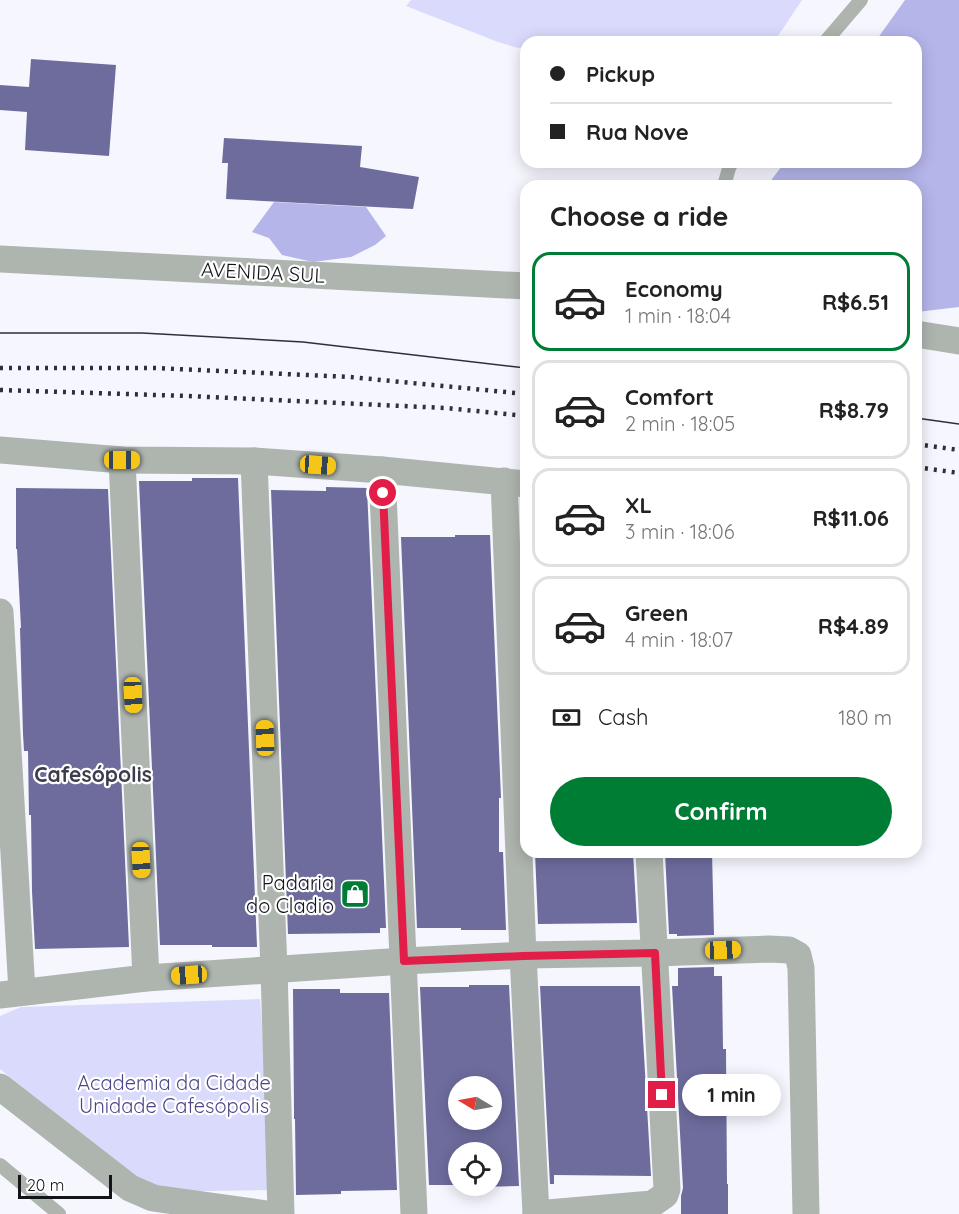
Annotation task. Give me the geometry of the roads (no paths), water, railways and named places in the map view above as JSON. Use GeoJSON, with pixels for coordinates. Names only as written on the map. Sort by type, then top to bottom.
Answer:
{"type":"FeatureCollection","features":[{"type":"Feature","properties":{"kind":"street","name":"AVENIDA SUL"},"geometry":{"type":"LineString","coordinates":[[0,259],[520,286]]}},
{"type":"Feature","properties":{"kind":"street"},"geometry":{"type":"LineString","coordinates":[[922,335],[959,341]]}},
{"type":"Feature","properties":{"kind":"street"},"geometry":{"type":"LineString","coordinates":[[0,450],[122,460],[254,460],[515,483],[520,779]]}},
{"type":"Feature","properties":{"kind":"street"},"geometry":{"type":"LineString","coordinates":[[122,460],[146,978]]}},
{"type":"Feature","properties":{"kind":"street"},"geometry":{"type":"LineString","coordinates":[[254,460],[282,1214]]}},
{"type":"Feature","properties":{"kind":"street"},"geometry":{"type":"LineString","coordinates":[[382,470],[414,1214]]}},
{"type":"Feature","properties":{"kind":"street"},"geometry":{"type":"LineString","coordinates":[[0,612],[11,993],[146,978],[404,961],[789,950],[798,955],[801,969],[806,1214]]}},
{"type":"Feature","properties":{"kind":"street"},"geometry":{"type":"LineString","coordinates":[[521,858],[523,956],[536,1214],[652,1204],[665,1196],[668,1189],[649,858]]}},
{"type":"Feature","properties":{"kind":"street"},"geometry":{"type":"LineString","coordinates":[[0,1087],[139,1193],[153,1198],[267,1214]]}},
{"type":"Feature","properties":{"kind":"lane"},"geometry":{"type":"LineString","coordinates":[[830,36],[861,0]]}},
{"type":"Feature","properties":{"kind":"lane"},"geometry":{"type":"LineString","coordinates":[[0,1165],[59,1214]]}},
{"type":"Feature","properties":{"kind":"tram line"},"geometry":{"type":"LineString","coordinates":[[0,333],[142,333],[303,342],[520,367]]}},
{"type":"Feature","properties":{"kind":"tram line"},"geometry":{"type":"LineString","coordinates":[[922,419],[959,424]]}},
{"type":"Feature","properties":{"kind":"railway"},"geometry":{"type":"LineString","coordinates":[[0,368],[155,368],[350,377],[520,393]]}},
{"type":"Feature","properties":{"kind":"railway"},"geometry":{"type":"LineString","coordinates":[[0,390],[446,408],[520,415]]}},
{"type":"Feature","properties":{"kind":"railway"},"geometry":{"type":"LineString","coordinates":[[922,445],[959,450]]}},
{"type":"Feature","properties":{"kind":"railway"},"geometry":{"type":"LineString","coordinates":[[922,468],[959,473]]}},
{"type":"Feature","properties":{"kind":"place","name":"Padaria do Cladio"},"geometry":{"type":"Point","coordinates":[355,894]}},
{"type":"Feature","properties":{"kind":"district","name":"Cafesópolis"},"geometry":{"type":"Point","coordinates":[93,774]}},
{"type":"Feature","properties":{"kind":"park label","name":"Academia da Cidade Unidade Cafesópolis"},"geometry":{"type":"Point","coordinates":[174,1094]}}]}
